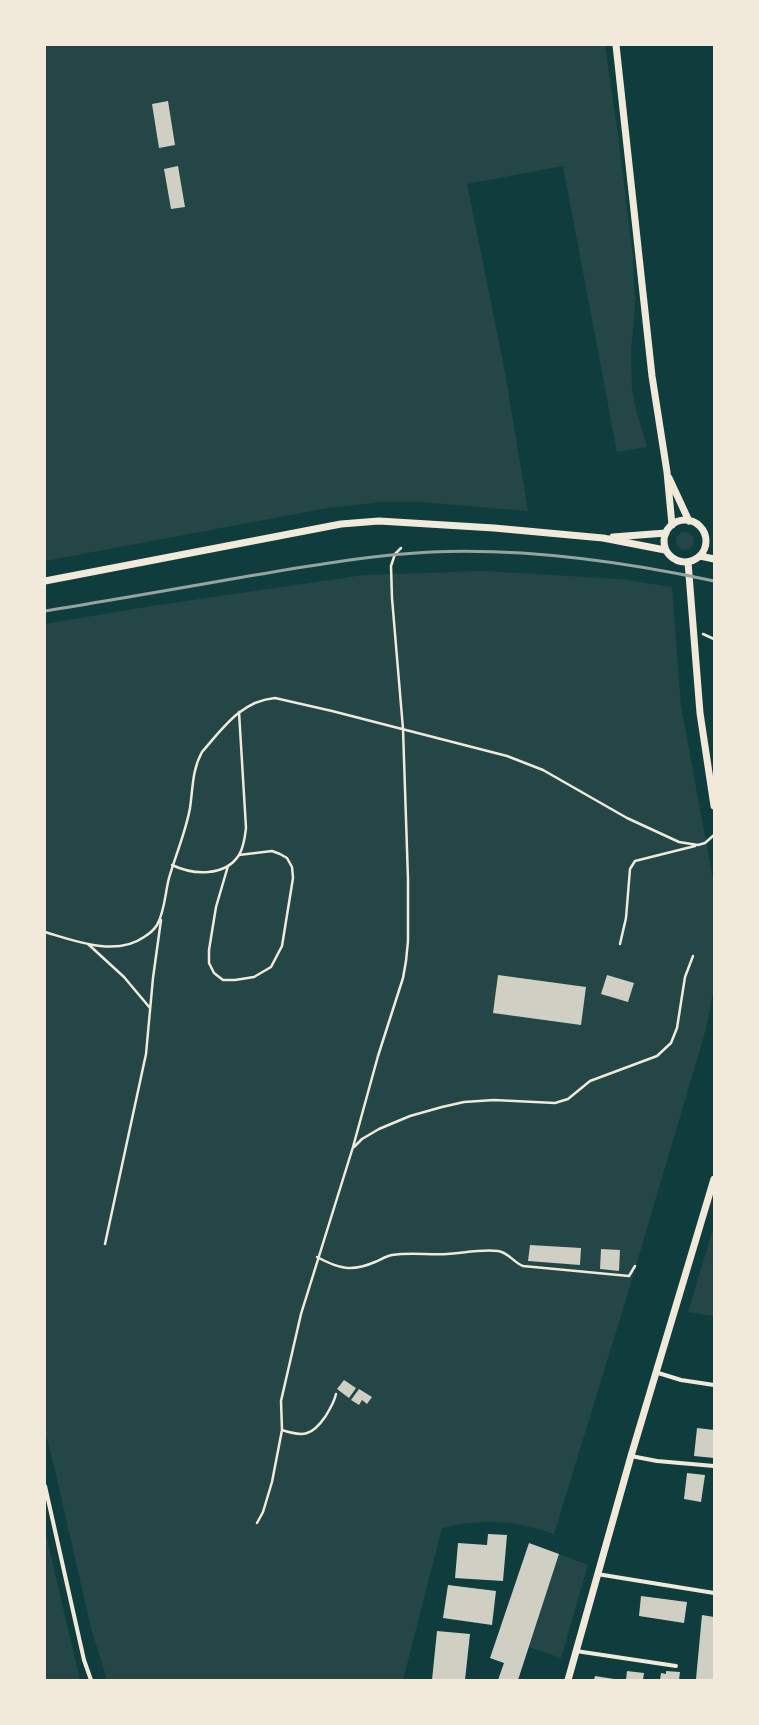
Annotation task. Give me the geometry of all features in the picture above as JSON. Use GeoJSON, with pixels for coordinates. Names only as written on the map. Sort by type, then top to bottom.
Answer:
{"type":"FeatureCollection","features":[{"type":"Feature","properties":{"kind":"street"},"geometry":{"type":"LineString","coordinates":[[616,45],[652,376],[667,472],[672,525]]}},
{"type":"Feature","properties":{"kind":"street"},"geometry":{"type":"LineString","coordinates":[[667,472],[689,521]]}},
{"type":"Feature","properties":{"kind":"street"},"geometry":{"type":"LineString","coordinates":[[682,520],[689,521],[697,524],[701,528],[706,539],[705,548],[700,556],[688,562],[674,560],[666,550],[664,543],[666,533],[672,525],[682,520]]}},
{"type":"Feature","properties":{"kind":"street"},"geometry":{"type":"LineString","coordinates":[[45,581],[358,522],[403,522],[603,538],[666,550]]}},
{"type":"Feature","properties":{"kind":"street"},"geometry":{"type":"LineString","coordinates":[[603,538],[666,533]]}},
{"type":"Feature","properties":{"kind":"street"},"geometry":{"type":"LineString","coordinates":[[706,539],[714,543]]}},
{"type":"Feature","properties":{"kind":"street"},"geometry":{"type":"LineString","coordinates":[[700,556],[714,558]]}},
{"type":"Feature","properties":{"kind":"street"},"geometry":{"type":"LineString","coordinates":[[688,562],[700,713],[714,806]]}},
{"type":"Feature","properties":{"kind":"street"},"geometry":{"type":"LineString","coordinates":[[568,1680],[596,1574],[630,1456],[714,1179]]}},
{"type":"Feature","properties":{"kind":"street"},"geometry":{"type":"LineString","coordinates":[[655,1372],[681,1380],[714,1385]]}},
{"type":"Feature","properties":{"kind":"street"},"geometry":{"type":"LineString","coordinates":[[630,1456],[657,1461],[714,1466]]}},
{"type":"Feature","properties":{"kind":"street"},"geometry":{"type":"LineString","coordinates":[[45,1486],[84,1660],[91,1680]]}},
{"type":"Feature","properties":{"kind":"street"},"geometry":{"type":"LineString","coordinates":[[596,1574],[714,1594]]}},
{"type":"Feature","properties":{"kind":"street"},"geometry":{"type":"LineString","coordinates":[[575,1651],[676,1666]]}},
{"type":"Feature","properties":{"kind":"path"},"geometry":{"type":"LineString","coordinates":[[257,1523],[263,1512],[272,1482],[282,1430],[281,1401],[301,1314],[317,1257],[353,1147],[378,1056],[403,978],[406,961],[408,942],[408,879],[403,729],[392,598],[391,566],[395,554],[401,548]]}},
{"type":"Feature","properties":{"kind":"path"},"geometry":{"type":"LineString","coordinates":[[105,1244],[146,1054],[150,1008],[165,891],[187,820],[193,776],[198,758],[202,752],[239,711],[258,702],[275,698],[507,756],[529,764],[570,785],[627,818],[679,842],[698,845]]}},
{"type":"Feature","properties":{"kind":"path"},"geometry":{"type":"LineString","coordinates":[[172,865],[193,873],[208,872],[228,866],[239,855],[244,842],[246,828],[239,711]]}},
{"type":"Feature","properties":{"kind":"path"},"geometry":{"type":"LineString","coordinates":[[620,944],[626,918],[630,869],[635,861],[705,843],[714,835]]}},
{"type":"Feature","properties":{"kind":"path"},"geometry":{"type":"LineString","coordinates":[[228,866],[216,907],[209,963],[214,973],[223,980],[234,980],[254,977],[271,967],[282,946],[293,878],[292,867],[287,858],[280,854],[272,851],[239,855]]}},
{"type":"Feature","properties":{"kind":"path"},"geometry":{"type":"LineString","coordinates":[[45,932],[74,941],[122,947],[137,942],[152,932],[157,926],[161,915]]}},
{"type":"Feature","properties":{"kind":"path"},"geometry":{"type":"LineString","coordinates":[[88,943],[124,978],[150,1008]]}},
{"type":"Feature","properties":{"kind":"path"},"geometry":{"type":"LineString","coordinates":[[353,1147],[362,1139],[410,1116],[464,1102],[494,1100],[555,1103],[568,1099],[590,1081],[657,1056],[671,1043],[677,1028],[685,977],[693,956]]}},
{"type":"Feature","properties":{"kind":"path"},"geometry":{"type":"LineString","coordinates":[[317,1257],[334,1266],[354,1268],[396,1254],[446,1254],[499,1251],[508,1255],[518,1264],[523,1266],[628,1276],[635,1266]]}},
{"type":"Feature","properties":{"kind":"path"},"geometry":{"type":"LineString","coordinates":[[282,1430],[298,1434],[312,1432],[333,1405],[336,1394]]}},
{"type":"Feature","properties":{"kind":"shaded area"},"geometry":{"type":"Polygon","coordinates":[[[45,45],[605,45],[633,257],[635,308],[631,350],[632,389],[636,410],[647,447],[617,452],[563,166],[467,184],[505,372],[528,511],[419,502],[382,502],[328,508],[45,561],[45,45]]]}},
{"type":"Feature","properties":{"kind":"shaded area"},"geometry":{"type":"Polygon","coordinates":[[[681,532],[689,532],[694,537],[692,548],[689,550],[681,550],[676,545],[676,537],[681,532]]]}},
{"type":"Feature","properties":{"kind":"shaded area"},"geometry":{"type":"Polygon","coordinates":[[[483,571],[620,579],[672,587],[681,706],[714,885],[714,987],[706,1029],[627,1296],[554,1534],[512,1523],[498,1522],[471,1523],[442,1528],[403,1680],[107,1680],[91,1628],[45,1432],[45,624],[152,606],[364,575],[483,571]]]}},
{"type":"Feature","properties":{"kind":"shaded area"},"geometry":{"type":"Polygon","coordinates":[[[714,1226],[714,1316],[688,1312],[714,1226]]]}},
{"type":"Feature","properties":{"kind":"shaded area"},"geometry":{"type":"Polygon","coordinates":[[[45,1530],[77,1668],[80,1680],[45,1680],[45,1530]]]}},
{"type":"Feature","properties":{"kind":"shaded area"},"geometry":{"type":"Polygon","coordinates":[[[559,1554],[588,1565],[561,1658],[529,1647],[559,1554]]]}},
{"type":"Feature","properties":{"kind":"building"},"geometry":{"type":"Polygon","coordinates":[[[168,101],[175,145],[159,148],[152,104],[168,101]]]}},
{"type":"Feature","properties":{"kind":"building"},"geometry":{"type":"Polygon","coordinates":[[[178,166],[185,207],[171,209],[164,169],[178,166]]]}},
{"type":"Feature","properties":{"kind":"building"},"geometry":{"type":"Polygon","coordinates":[[[498,975],[586,987],[581,1025],[493,1013],[498,975]]]}},
{"type":"Feature","properties":{"kind":"building"},"geometry":{"type":"Polygon","coordinates":[[[607,975],[634,983],[628,1002],[601,994],[607,975]]]}},
{"type":"Feature","properties":{"kind":"building"},"geometry":{"type":"Polygon","coordinates":[[[530,1245],[581,1248],[580,1265],[528,1261],[530,1245]]]}},
{"type":"Feature","properties":{"kind":"building"},"geometry":{"type":"Polygon","coordinates":[[[601,1249],[620,1250],[619,1271],[600,1269],[601,1249]]]}},
{"type":"Feature","properties":{"kind":"building"},"geometry":{"type":"Polygon","coordinates":[[[344,1380],[356,1388],[349,1398],[337,1389],[344,1380]]]}},
{"type":"Feature","properties":{"kind":"building"},"geometry":{"type":"Polygon","coordinates":[[[359,1389],[372,1397],[367,1404],[362,1400],[359,1405],[351,1400],[359,1389]]]}},
{"type":"Feature","properties":{"kind":"building"},"geometry":{"type":"Polygon","coordinates":[[[697,1428],[714,1430],[714,1458],[694,1456],[697,1428]]]}},
{"type":"Feature","properties":{"kind":"building"},"geometry":{"type":"Polygon","coordinates":[[[687,1473],[705,1475],[701,1502],[684,1499],[687,1473]]]}},
{"type":"Feature","properties":{"kind":"building"},"geometry":{"type":"Polygon","coordinates":[[[488,1534],[507,1535],[503,1581],[455,1578],[458,1543],[487,1545],[488,1534]]]}},
{"type":"Feature","properties":{"kind":"building"},"geometry":{"type":"Polygon","coordinates":[[[529,1543],[559,1554],[518,1680],[498,1680],[504,1663],[490,1658],[529,1543]]]}},
{"type":"Feature","properties":{"kind":"building"},"geometry":{"type":"Polygon","coordinates":[[[448,1585],[496,1591],[492,1625],[443,1618],[448,1585]]]}},
{"type":"Feature","properties":{"kind":"building"},"geometry":{"type":"Polygon","coordinates":[[[641,1596],[687,1602],[684,1623],[639,1616],[641,1596]]]}},
{"type":"Feature","properties":{"kind":"building"},"geometry":{"type":"Polygon","coordinates":[[[702,1615],[714,1617],[714,1680],[696,1679],[702,1615]]]}},
{"type":"Feature","properties":{"kind":"building"},"geometry":{"type":"Polygon","coordinates":[[[437,1631],[470,1634],[465,1680],[432,1680],[437,1631]]]}},
{"type":"Feature","properties":{"kind":"building"},"geometry":{"type":"Polygon","coordinates":[[[627,1671],[644,1673],[643,1680],[626,1680],[627,1671]]]}},
{"type":"Feature","properties":{"kind":"building"},"geometry":{"type":"Polygon","coordinates":[[[666,1671],[680,1672],[679,1680],[660,1680],[661,1673],[666,1674],[666,1671]]]}},
{"type":"Feature","properties":{"kind":"building"},"geometry":{"type":"Polygon","coordinates":[[[595,1676],[614,1679],[614,1680],[594,1680],[595,1676]]]}},
{"type":"Feature","properties":{"kind":"railway"},"geometry":{"type":"LineString","coordinates":[[45,611],[317,565],[408,553],[467,551],[538,554],[644,567],[714,581]]}}]}
